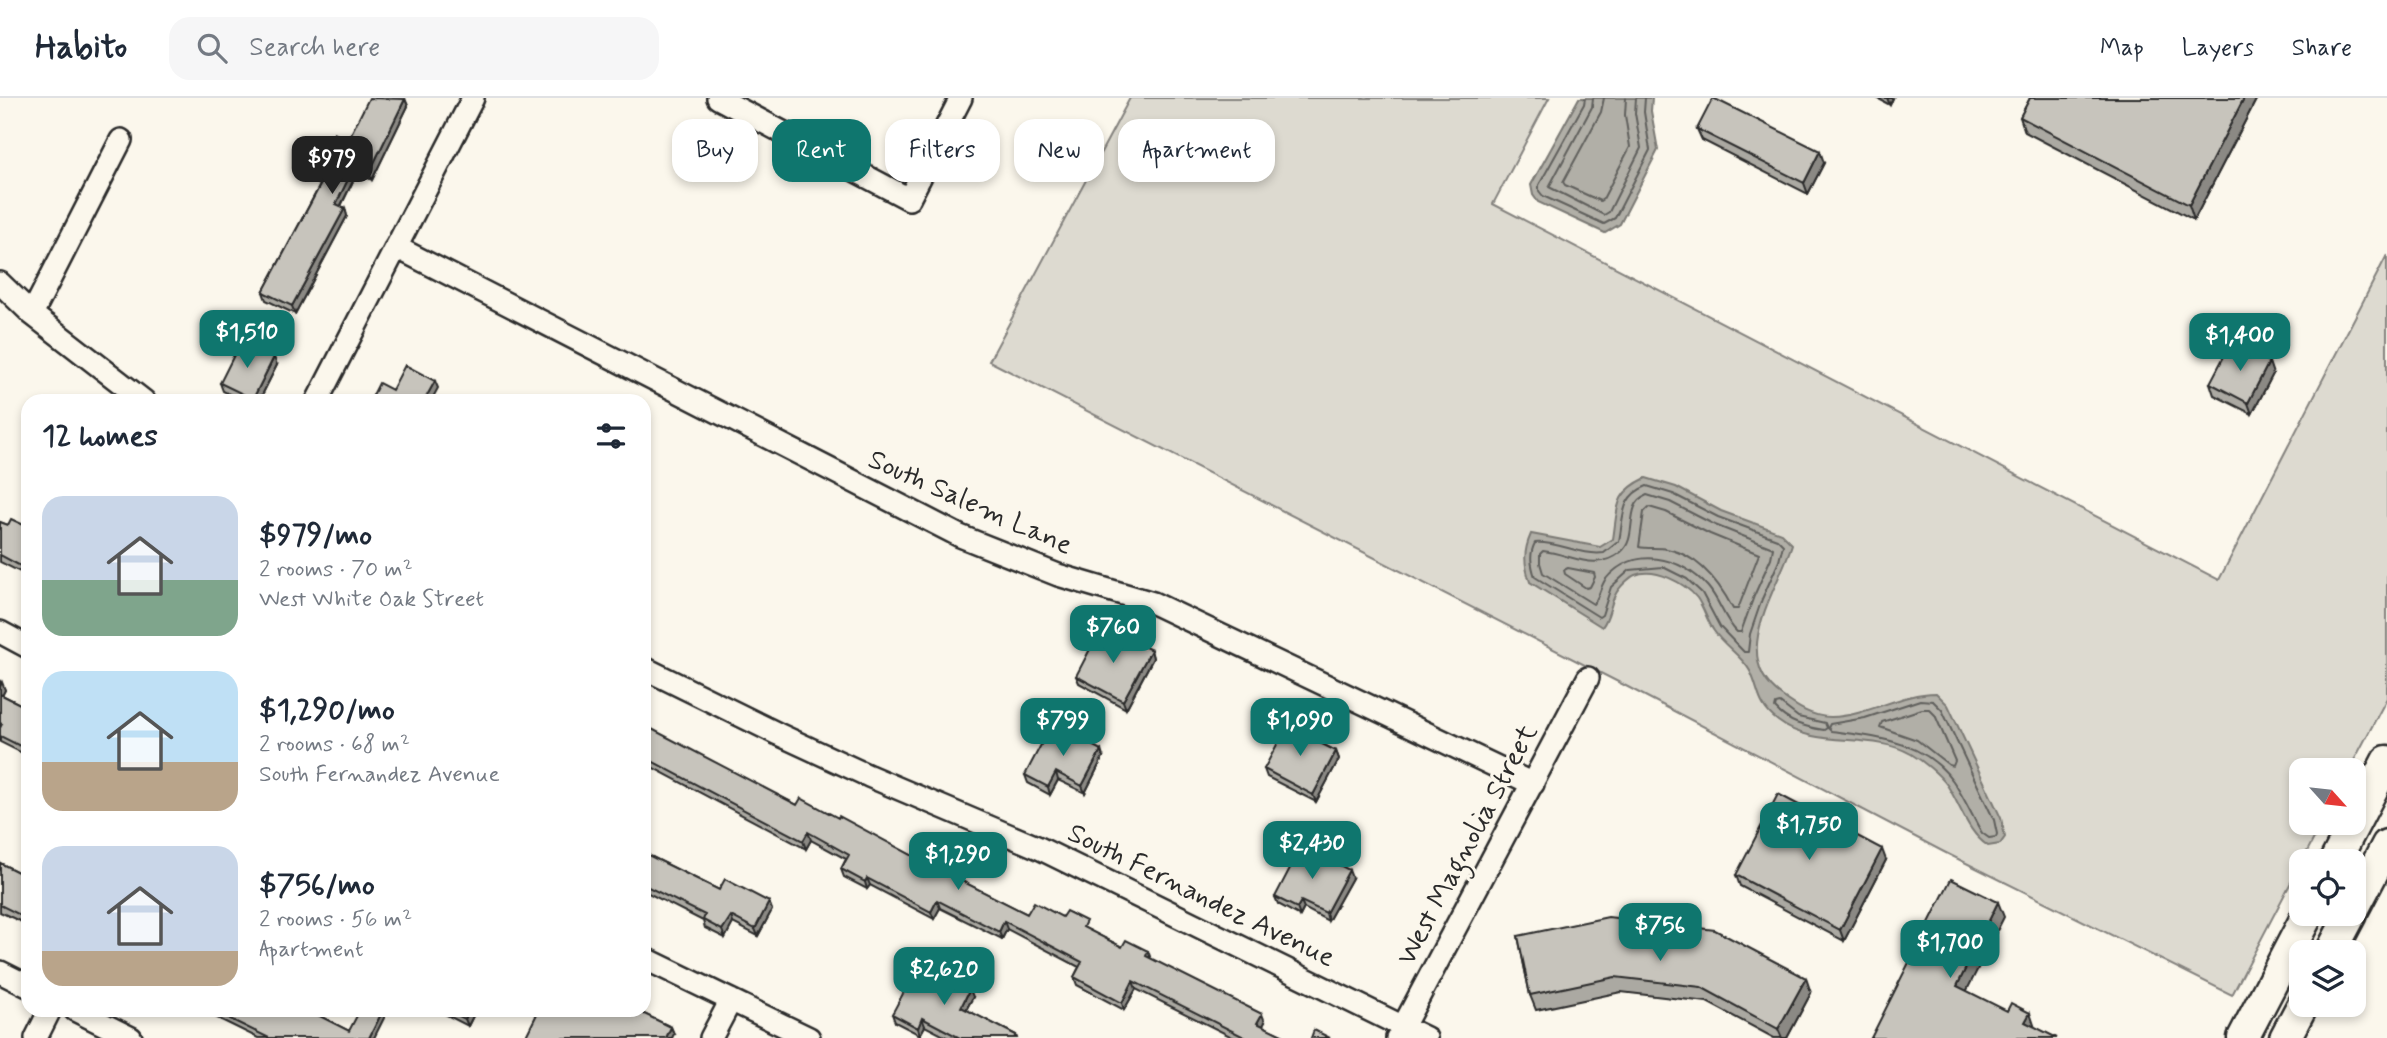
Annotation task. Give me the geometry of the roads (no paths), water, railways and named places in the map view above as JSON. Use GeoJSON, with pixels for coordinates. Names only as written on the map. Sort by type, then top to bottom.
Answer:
{"type":"FeatureCollection","features":[{"type":"Feature","properties":{"kind":"main road"},"geometry":{"type":"LineString","coordinates":[[2341,849],[2387,761]]}},
{"type":"Feature","properties":{"kind":"main road"},"geometry":{"type":"LineString","coordinates":[[2366,885],[2387,845]]}},
{"type":"Feature","properties":{"kind":"main road"},"geometry":{"type":"LineString","coordinates":[[2243,1038],[2302,926]]}},
{"type":"Feature","properties":{"kind":"main road"},"geometry":{"type":"LineString","coordinates":[[2285,1038],[2296,1017]]}},
{"type":"Feature","properties":{"kind":"street"},"geometry":{"type":"LineString","coordinates":[[321,394],[473,98]]}},
{"type":"Feature","properties":{"kind":"street"},"geometry":{"type":"LineString","coordinates":[[718,98],[909,199],[961,98]]}},
{"type":"Feature","properties":{"kind":"street"},"geometry":{"type":"LineString","coordinates":[[32,314],[121,140]]}},
{"type":"Feature","properties":{"kind":"street","name":"South Salem Lane"},"geometry":{"type":"LineString","coordinates":[[397,247],[960,536],[1058,575],[1153,603],[1532,784]]}},
{"type":"Feature","properties":{"kind":"street"},"geometry":{"type":"LineString","coordinates":[[0,283],[32,314],[135,394]]}},
{"type":"Feature","properties":{"kind":"street"},"geometry":{"type":"LineString","coordinates":[[0,632],[21,643]]}},
{"type":"Feature","properties":{"kind":"street","name":"South Fernandez Avenue"},"geometry":{"type":"LineString","coordinates":[[651,671],[869,776],[1039,848],[1400,1032],[1426,1038]]}},
{"type":"Feature","properties":{"kind":"street","name":"West Magnolia Street"},"geometry":{"type":"LineString","coordinates":[[1400,1032],[1588,678]]}},
{"type":"Feature","properties":{"kind":"street"},"geometry":{"type":"LineString","coordinates":[[651,961],[809,1038]]}},
{"type":"Feature","properties":{"kind":"street"},"geometry":{"type":"LineString","coordinates":[[0,972],[21,982]]}},
{"type":"Feature","properties":{"kind":"street"},"geometry":{"type":"LineString","coordinates":[[711,1038],[730,1000]]}},
{"type":"Feature","properties":{"kind":"street"},"geometry":{"type":"LineString","coordinates":[[36,1038],[46,1017]]}},
{"type":"Feature","properties":{"kind":"street"},"geometry":{"type":"LineString","coordinates":[[89,1017],[131,1038]]}},
{"type":"Feature","properties":{"kind":"water"},"geometry":{"type":"Polygon","coordinates":[[[1579,98],[1652,98],[1651,111],[1658,150],[1620,224],[1605,233],[1538,202],[1531,185],[1579,98]]]}},
{"type":"Feature","properties":{"kind":"water"},"geometry":{"type":"Polygon","coordinates":[[[1646,478],[1676,487],[1721,511],[1781,533],[1792,544],[1768,603],[1757,643],[1758,663],[1766,680],[1782,696],[1811,713],[1824,717],[1858,713],[1923,694],[1936,693],[1948,705],[2001,818],[2005,837],[2000,844],[1988,846],[1975,834],[1944,781],[1911,754],[1879,743],[1809,735],[1778,721],[1762,703],[1746,665],[1714,631],[1697,598],[1677,582],[1651,573],[1633,576],[1616,593],[1602,627],[1530,582],[1525,558],[1531,534],[1600,547],[1613,539],[1617,510],[1623,495],[1646,478]]]}}]}
